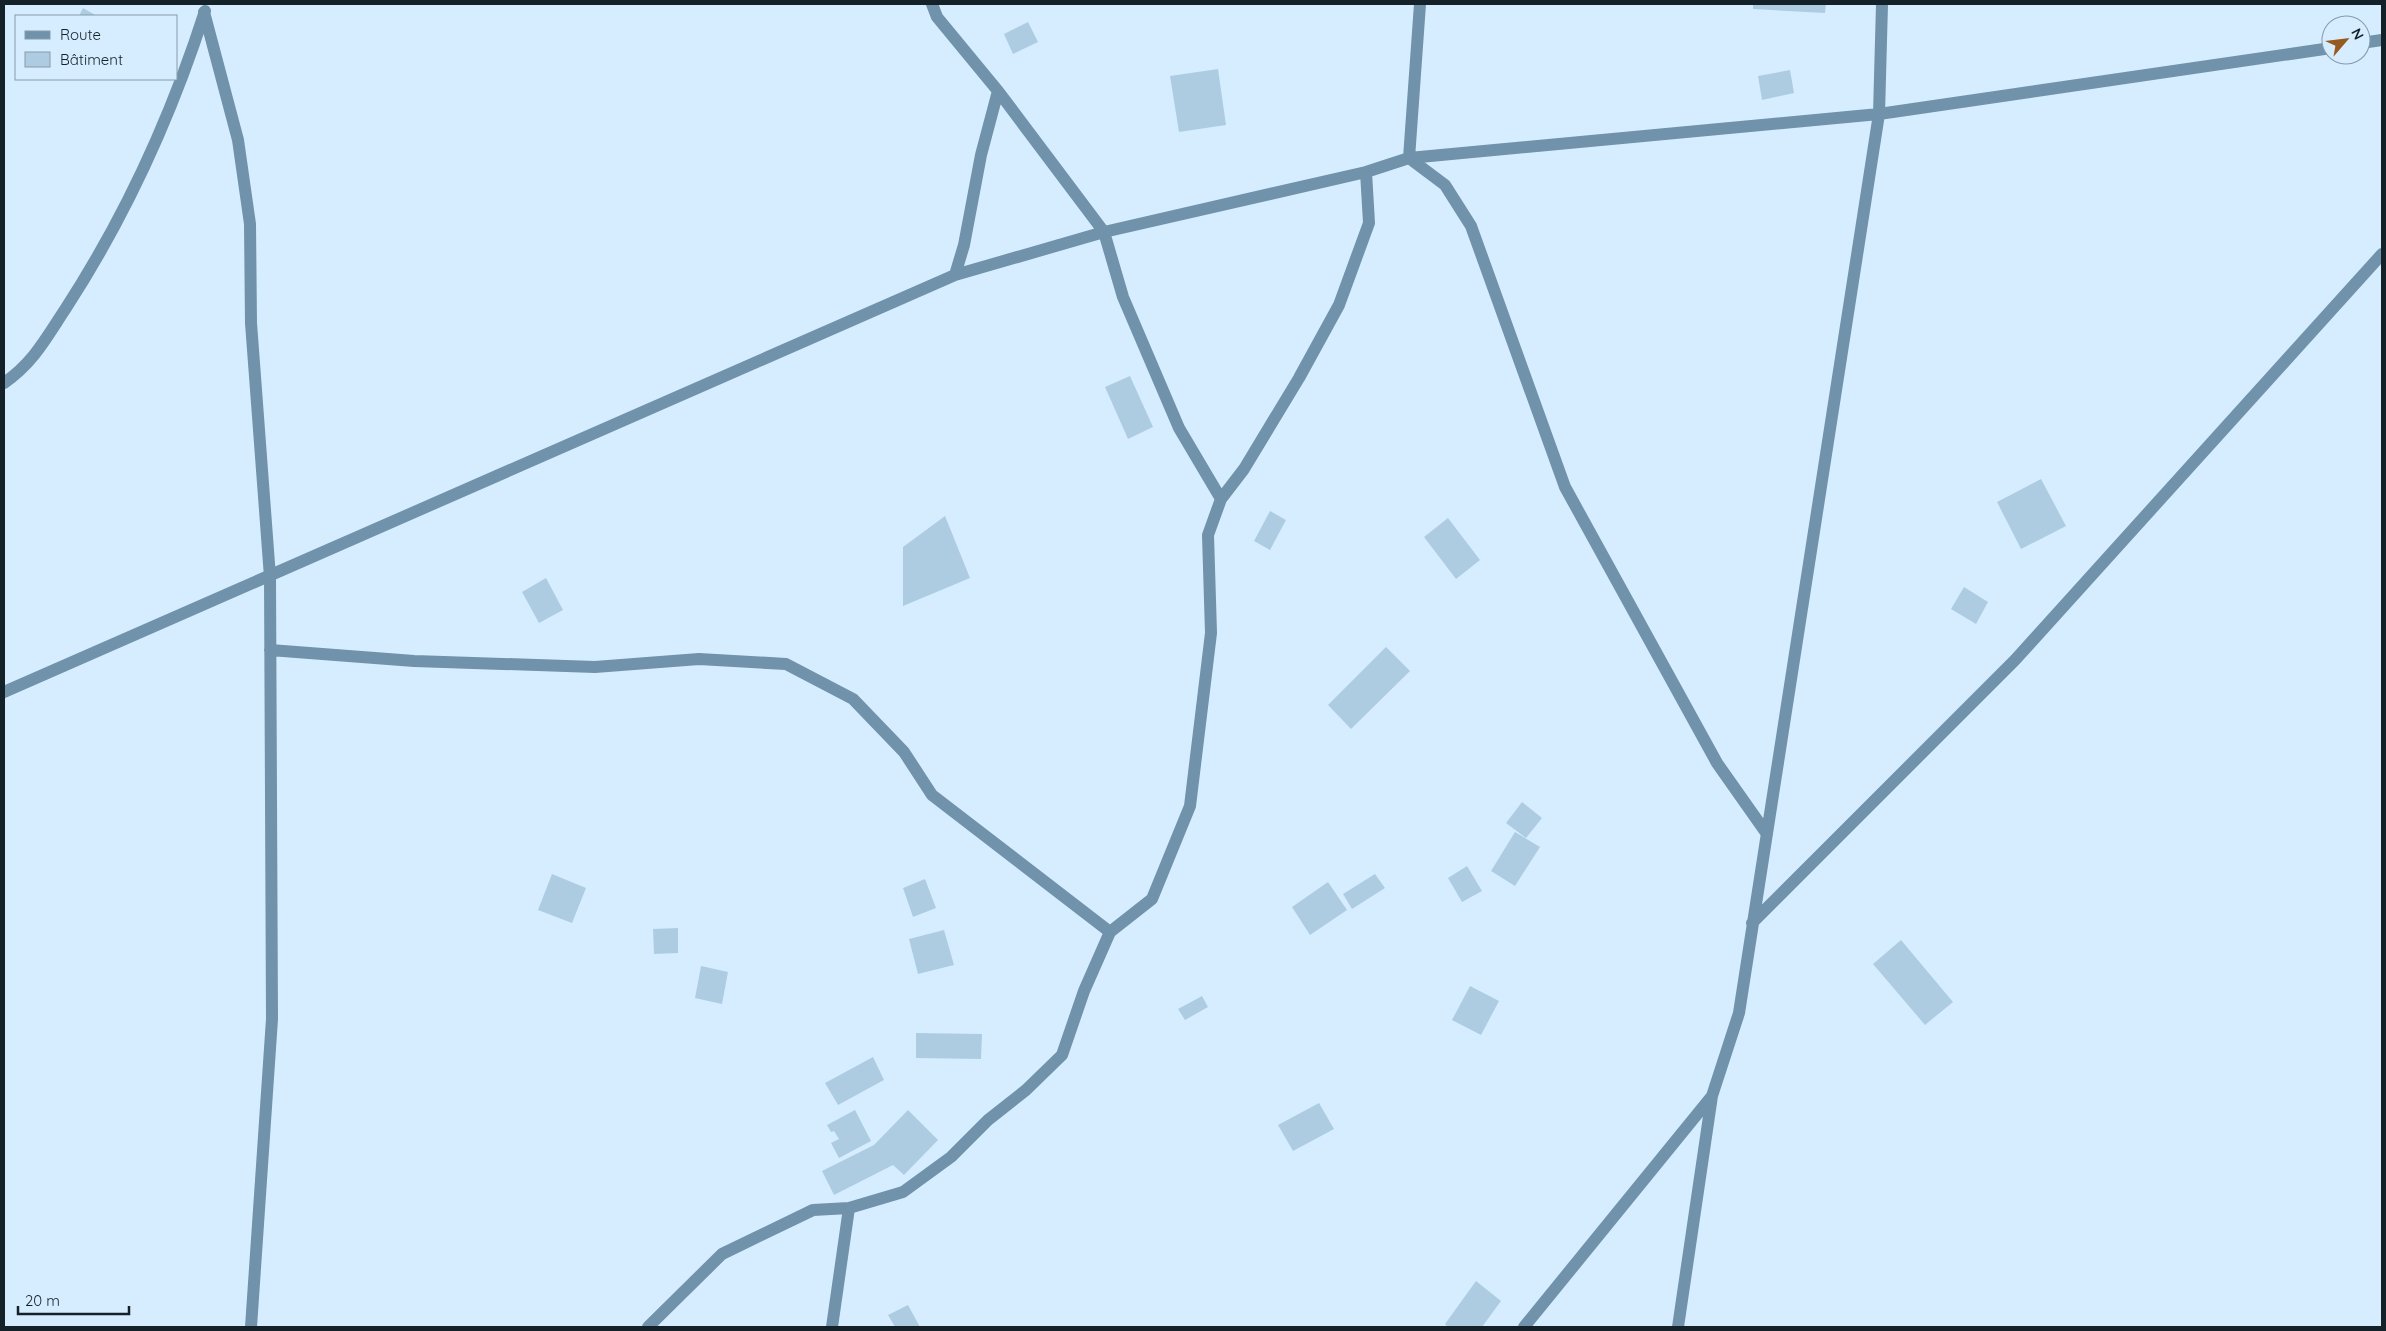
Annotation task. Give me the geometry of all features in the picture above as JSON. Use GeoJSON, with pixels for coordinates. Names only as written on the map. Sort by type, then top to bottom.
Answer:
{"type":"FeatureCollection","features":[{"type":"Feature","properties":{"kind":"street"},"geometry":{"type":"LineString","coordinates":[[932,4],[937,17],[998,91],[1104,232],[1123,297],[1176,420],[1221,499]]}},
{"type":"Feature","properties":{"kind":"street"},"geometry":{"type":"LineString","coordinates":[[1409,158],[1420,4]]}},
{"type":"Feature","properties":{"kind":"street"},"geometry":{"type":"LineString","coordinates":[[1678,1327],[1712,1096],[1739,1013],[1879,114],[1882,4]]}},
{"type":"Feature","properties":{"kind":"street"},"geometry":{"type":"LineString","coordinates":[[4,383],[33,359],[98,260],[162,127],[205,8]]}},
{"type":"Feature","properties":{"kind":"street"},"geometry":{"type":"LineString","coordinates":[[205,8],[238,140],[250,224],[251,323],[270,577],[272,1019],[251,1327]]}},
{"type":"Feature","properties":{"kind":"street"},"geometry":{"type":"LineString","coordinates":[[4,692],[955,275],[1104,232],[1366,172],[1409,158],[1879,114],[2321,49]]}},
{"type":"Feature","properties":{"kind":"street"},"geometry":{"type":"LineString","coordinates":[[955,275],[964,245],[981,156],[998,91]]}},
{"type":"Feature","properties":{"kind":"street"},"geometry":{"type":"LineString","coordinates":[[1409,158],[1445,185],[1471,226],[1565,487],[1717,763],[1767,834]]}},
{"type":"Feature","properties":{"kind":"street"},"geometry":{"type":"LineString","coordinates":[[648,1327],[722,1254],[813,1210],[849,1208],[903,1192],[951,1157],[988,1120],[1026,1090],[1062,1055],[1084,991],[1110,932],[1152,899],[1190,806],[1211,633],[1208,535],[1221,499],[1244,470],[1340,305],[1369,222],[1366,172]]}},
{"type":"Feature","properties":{"kind":"street"},"geometry":{"type":"LineString","coordinates":[[1752,923],[2015,660],[2382,254]]}},
{"type":"Feature","properties":{"kind":"street"},"geometry":{"type":"LineString","coordinates":[[270,650],[414,661],[595,667],[699,659],[786,664],[854,699],[904,752],[932,795],[1110,932]]}},
{"type":"Feature","properties":{"kind":"street"},"geometry":{"type":"LineString","coordinates":[[1524,1327],[1712,1096]]}},
{"type":"Feature","properties":{"kind":"street"},"geometry":{"type":"LineString","coordinates":[[832,1327],[849,1208]]}},
{"type":"Feature","properties":{"kind":"building"},"geometry":{"type":"Polygon","coordinates":[[[1753,4],[1826,4],[1825,13],[1753,9],[1753,4]]]}},
{"type":"Feature","properties":{"kind":"building"},"geometry":{"type":"Polygon","coordinates":[[[83,8],[95,15],[80,15],[83,8]]]}},
{"type":"Feature","properties":{"kind":"building"},"geometry":{"type":"Polygon","coordinates":[[[1028,22],[1038,42],[1013,54],[1004,34],[1028,22]]]}},
{"type":"Feature","properties":{"kind":"building"},"geometry":{"type":"Polygon","coordinates":[[[1218,69],[1226,125],[1179,132],[1170,76],[1218,69]]]}},
{"type":"Feature","properties":{"kind":"building"},"geometry":{"type":"Polygon","coordinates":[[[1790,70],[1794,93],[1762,100],[1758,76],[1790,70]]]}},
{"type":"Feature","properties":{"kind":"building"},"geometry":{"type":"Polygon","coordinates":[[[1130,376],[1153,427],[1128,439],[1105,387],[1130,376]]]}},
{"type":"Feature","properties":{"kind":"building"},"geometry":{"type":"Polygon","coordinates":[[[2041,479],[2066,526],[2021,549],[1997,502],[2041,479]]]}},
{"type":"Feature","properties":{"kind":"building"},"geometry":{"type":"Polygon","coordinates":[[[1270,511],[1286,520],[1270,550],[1254,541],[1270,511]]]}},
{"type":"Feature","properties":{"kind":"building"},"geometry":{"type":"Polygon","coordinates":[[[945,516],[970,578],[903,606],[903,547],[945,516]]]}},
{"type":"Feature","properties":{"kind":"building"},"geometry":{"type":"Polygon","coordinates":[[[1448,518],[1480,560],[1456,579],[1424,537],[1448,518]]]}},
{"type":"Feature","properties":{"kind":"building"},"geometry":{"type":"Polygon","coordinates":[[[546,578],[563,610],[539,623],[522,592],[546,578]]]}},
{"type":"Feature","properties":{"kind":"building"},"geometry":{"type":"Polygon","coordinates":[[[1964,587],[1988,602],[1976,624],[1951,609],[1964,587]]]}},
{"type":"Feature","properties":{"kind":"building"},"geometry":{"type":"Polygon","coordinates":[[[1386,647],[1410,671],[1351,729],[1328,705],[1386,647]]]}},
{"type":"Feature","properties":{"kind":"building"},"geometry":{"type":"Polygon","coordinates":[[[1522,802],[1542,818],[1526,838],[1506,823],[1522,802]]]}},
{"type":"Feature","properties":{"kind":"building"},"geometry":{"type":"Polygon","coordinates":[[[1515,832],[1540,847],[1515,886],[1491,871],[1515,832]]]}},
{"type":"Feature","properties":{"kind":"building"},"geometry":{"type":"Polygon","coordinates":[[[1467,866],[1482,891],[1462,902],[1448,878],[1467,866]]]}},
{"type":"Feature","properties":{"kind":"building"},"geometry":{"type":"Polygon","coordinates":[[[552,874],[586,888],[572,923],[538,910],[552,874]]]}},
{"type":"Feature","properties":{"kind":"building"},"geometry":{"type":"Polygon","coordinates":[[[1375,874],[1385,888],[1352,909],[1343,894],[1375,874]]]}},
{"type":"Feature","properties":{"kind":"building"},"geometry":{"type":"Polygon","coordinates":[[[925,879],[936,908],[913,917],[903,888],[925,879]]]}},
{"type":"Feature","properties":{"kind":"building"},"geometry":{"type":"Polygon","coordinates":[[[1328,882],[1347,910],[1310,935],[1292,907],[1328,882]]]}},
{"type":"Feature","properties":{"kind":"building"},"geometry":{"type":"Polygon","coordinates":[[[678,928],[678,953],[654,954],[653,929],[678,928]]]}},
{"type":"Feature","properties":{"kind":"building"},"geometry":{"type":"Polygon","coordinates":[[[944,930],[954,965],[918,974],[909,939],[944,930]]]}},
{"type":"Feature","properties":{"kind":"building"},"geometry":{"type":"Polygon","coordinates":[[[1901,940],[1953,1002],[1925,1025],[1873,964],[1901,940]]]}},
{"type":"Feature","properties":{"kind":"building"},"geometry":{"type":"Polygon","coordinates":[[[701,966],[728,972],[722,1004],[695,998],[701,966]]]}},
{"type":"Feature","properties":{"kind":"building"},"geometry":{"type":"Polygon","coordinates":[[[1470,986],[1499,1001],[1481,1035],[1452,1020],[1470,986]]]}},
{"type":"Feature","properties":{"kind":"building"},"geometry":{"type":"Polygon","coordinates":[[[1202,996],[1208,1007],[1185,1020],[1178,1009],[1202,996]]]}},
{"type":"Feature","properties":{"kind":"building"},"geometry":{"type":"Polygon","coordinates":[[[916,1033],[982,1034],[981,1059],[916,1058],[916,1033]]]}},
{"type":"Feature","properties":{"kind":"building"},"geometry":{"type":"Polygon","coordinates":[[[873,1057],[884,1080],[838,1105],[825,1083],[873,1057]]]}},
{"type":"Feature","properties":{"kind":"building"},"geometry":{"type":"Polygon","coordinates":[[[1319,1103],[1334,1129],[1293,1151],[1278,1125],[1319,1103]]]}},
{"type":"Feature","properties":{"kind":"building"},"geometry":{"type":"Polygon","coordinates":[[[855,1110],[871,1141],[839,1158],[831,1143],[839,1139],[834,1131],[831,1132],[827,1125],[855,1110]]]}},
{"type":"Feature","properties":{"kind":"building"},"geometry":{"type":"Polygon","coordinates":[[[908,1110],[938,1140],[904,1175],[893,1165],[834,1195],[822,1171],[874,1145],[908,1110]]]}},
{"type":"Feature","properties":{"kind":"building"},"geometry":{"type":"Polygon","coordinates":[[[1476,1281],[1501,1301],[1482,1327],[1448,1327],[1445,1324],[1476,1281]]]}},
{"type":"Feature","properties":{"kind":"building"},"geometry":{"type":"Polygon","coordinates":[[[908,1305],[920,1327],[895,1327],[888,1315],[908,1305]]]}}]}
